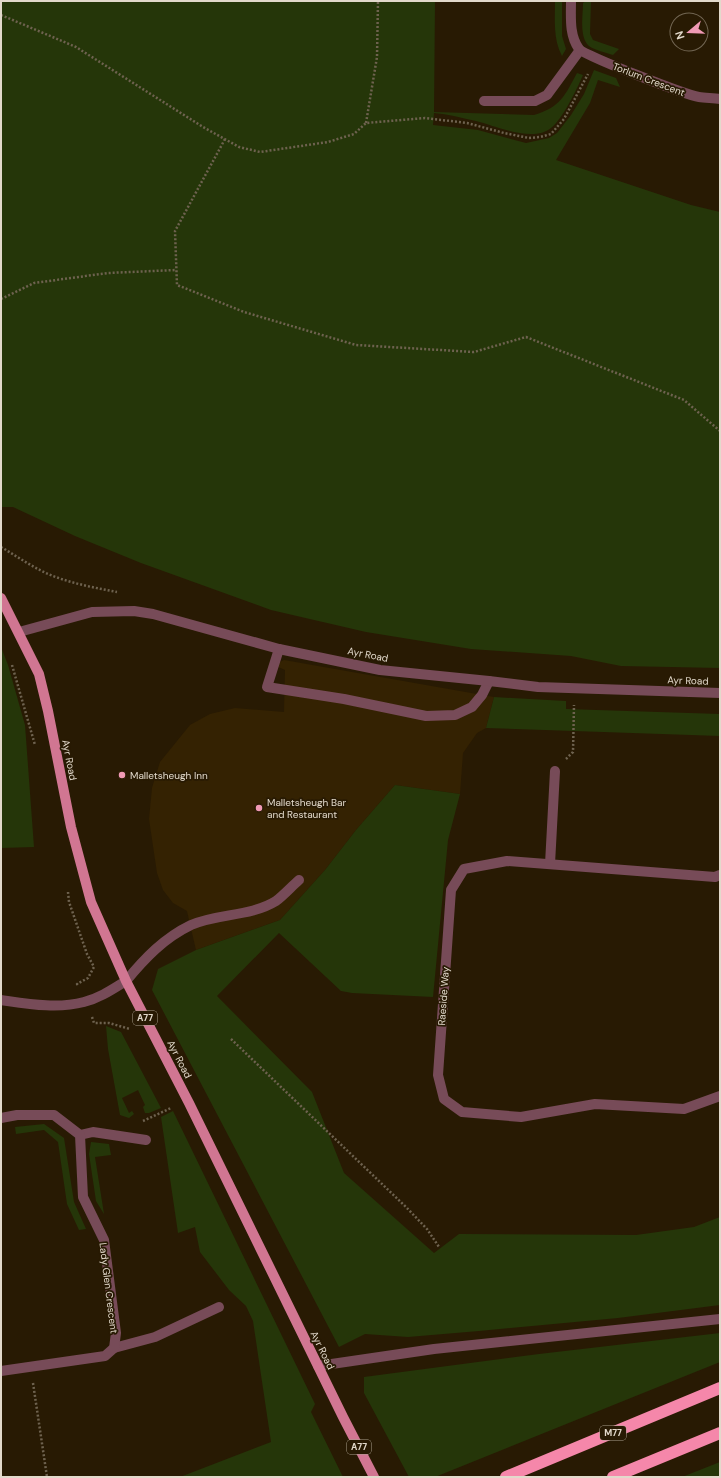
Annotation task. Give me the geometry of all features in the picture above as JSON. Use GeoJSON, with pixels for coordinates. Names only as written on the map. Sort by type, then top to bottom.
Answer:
{"type":"FeatureCollection","features":[{"type":"Feature","properties":{"kind":"highway","name":"M77"},"geometry":{"type":"LineString","coordinates":[[506,1477],[720,1388]]}},
{"type":"Feature","properties":{"kind":"highway"},"geometry":{"type":"LineString","coordinates":[[613,1477],[720,1433]]}},
{"type":"Feature","properties":{"kind":"main road","name":"Ayr Road"},"geometry":{"type":"LineString","coordinates":[[1,598],[39,674],[71,827],[91,902],[126,981],[189,1103],[374,1477]]}},
{"type":"Feature","properties":{"kind":"street"},"geometry":{"type":"LineString","coordinates":[[484,102],[535,102],[547,95],[580,50],[574,38],[571,20],[571,1]]}},
{"type":"Feature","properties":{"kind":"street","name":"Torlum Crescent"},"geometry":{"type":"LineString","coordinates":[[580,50],[596,59],[698,97],[720,99]]}},
{"type":"Feature","properties":{"kind":"street","name":"Ayr Road"},"geometry":{"type":"LineString","coordinates":[[18,632],[92,612],[134,611],[153,614],[279,649],[380,670],[538,687],[720,693]]}},
{"type":"Feature","properties":{"kind":"street"},"geometry":{"type":"LineString","coordinates":[[279,649],[267,687],[426,716],[455,715],[472,707],[482,695],[489,681]]}},
{"type":"Feature","properties":{"kind":"street"},"geometry":{"type":"LineString","coordinates":[[550,864],[555,771]]}},
{"type":"Feature","properties":{"kind":"street","name":"Raeside Way"},"geometry":{"type":"LineString","coordinates":[[720,875],[715,876],[507,861],[464,869],[451,890],[438,1075],[444,1099],[462,1112],[521,1117],[595,1104],[684,1109],[720,1096]]}},
{"type":"Feature","properties":{"kind":"street"},"geometry":{"type":"LineString","coordinates":[[1,1000],[34,1005],[62,1005],[85,1002],[106,993],[126,981],[144,959],[171,936],[191,925],[209,919],[248,912],[264,907],[277,900],[298,880]]}},
{"type":"Feature","properties":{"kind":"street"},"geometry":{"type":"LineString","coordinates":[[1,1118],[17,1115],[54,1115],[80,1135],[93,1132],[146,1140]]}},
{"type":"Feature","properties":{"kind":"street","name":"Lady Glen Crescent"},"geometry":{"type":"LineString","coordinates":[[80,1135],[83,1197],[104,1240],[116,1333],[114,1348]]}},
{"type":"Feature","properties":{"kind":"street","name":"Lady Glen Crescent"},"geometry":{"type":"LineString","coordinates":[[1,1371],[105,1356],[114,1348],[155,1337],[219,1307]]}},
{"type":"Feature","properties":{"kind":"street"},"geometry":{"type":"LineString","coordinates":[[318,1366],[434,1349],[720,1319]]}},
{"type":"Feature","properties":{"kind":"path"},"geometry":{"type":"LineString","coordinates":[[366,123],[377,57],[378,1]]}},
{"type":"Feature","properties":{"kind":"path"},"geometry":{"type":"LineString","coordinates":[[1,15],[76,47],[225,139],[240,147],[260,152],[328,142],[354,134],[366,123],[425,118],[467,123],[529,138],[551,134],[564,119],[596,59]]}},
{"type":"Feature","properties":{"kind":"path"},"geometry":{"type":"LineString","coordinates":[[225,139],[175,231],[177,284],[244,312],[356,345],[474,352],[526,337],[684,400],[720,431]]}},
{"type":"Feature","properties":{"kind":"path"},"geometry":{"type":"LineString","coordinates":[[1,299],[34,283],[108,273],[176,270]]}},
{"type":"Feature","properties":{"kind":"path"},"geometry":{"type":"LineString","coordinates":[[1,547],[53,576],[83,585],[118,592]]}},
{"type":"Feature","properties":{"kind":"path"},"geometry":{"type":"LineString","coordinates":[[555,771],[573,752],[574,688]]}},
{"type":"Feature","properties":{"kind":"path"},"geometry":{"type":"LineString","coordinates":[[231,1038],[406,1207],[427,1229],[439,1247]]}},
{"type":"Feature","properties":{"kind":"path"},"geometry":{"type":"LineString","coordinates":[[31,1367],[46,1477]]}},
{"type":"Feature","properties":{"kind":"shaded area"},"geometry":{"type":"Polygon","coordinates":[[[284,660],[494,697],[486,728],[477,733],[463,753],[460,794],[395,785],[356,830],[325,870],[280,920],[196,950],[187,911],[173,903],[163,890],[157,873],[149,819],[152,788],[160,762],[190,725],[210,714],[235,708],[284,712],[285,670],[274,665],[284,660]]]}},
{"type":"Feature","properties":{"kind":"green space"},"geometry":{"type":"Polygon","coordinates":[[[1,1],[435,1],[434,112],[534,115],[543,112],[556,104],[565,94],[577,73],[583,75],[560,118],[551,128],[543,132],[525,134],[450,115],[434,113],[433,125],[478,130],[526,143],[549,138],[557,133],[571,115],[584,94],[594,70],[616,78],[620,87],[598,80],[590,103],[556,160],[691,205],[720,212],[720,668],[621,666],[571,656],[471,649],[366,632],[271,610],[141,563],[75,536],[13,507],[1,507],[1,1]]]}},
{"type":"Feature","properties":{"kind":"green space"},"geometry":{"type":"Polygon","coordinates":[[[555,1],[562,1],[562,36],[566,49],[562,56],[556,36],[555,1]]]}},
{"type":"Feature","properties":{"kind":"green space"},"geometry":{"type":"Polygon","coordinates":[[[586,1],[591,1],[590,34],[593,40],[619,49],[613,55],[594,49],[586,42],[582,20],[583,3],[586,1]]]}},
{"type":"Feature","properties":{"kind":"green space"},"geometry":{"type":"Polygon","coordinates":[[[1,647],[8,665],[25,725],[34,847],[1,848],[1,647]]]}},
{"type":"Feature","properties":{"kind":"green space"},"geometry":{"type":"Polygon","coordinates":[[[494,697],[566,701],[566,709],[720,714],[720,736],[486,728],[494,697]]]}},
{"type":"Feature","properties":{"kind":"green space"},"geometry":{"type":"Polygon","coordinates":[[[395,785],[460,794],[448,840],[433,997],[352,993],[341,991],[279,933],[217,996],[312,1092],[344,1173],[434,1253],[459,1234],[636,1235],[694,1227],[720,1217],[720,1305],[618,1318],[408,1337],[365,1334],[339,1347],[152,990],[158,969],[196,950],[280,920],[325,870],[356,830],[395,785]]]}},
{"type":"Feature","properties":{"kind":"green space"},"geometry":{"type":"Polygon","coordinates":[[[106,1026],[121,1032],[161,1108],[145,1113],[143,1107],[145,1105],[138,1090],[122,1098],[129,1113],[132,1111],[134,1114],[129,1118],[120,1115],[108,1049],[106,1026]]]}},
{"type":"Feature","properties":{"kind":"green space"},"geometry":{"type":"Polygon","coordinates":[[[173,1111],[315,1404],[311,1412],[343,1477],[180,1477],[271,1442],[253,1321],[246,1306],[229,1290],[200,1252],[195,1227],[178,1233],[161,1117],[173,1111]]]}},
{"type":"Feature","properties":{"kind":"green space"},"geometry":{"type":"Polygon","coordinates":[[[44,1124],[64,1138],[74,1202],[86,1229],[79,1230],[67,1204],[58,1142],[44,1130],[16,1134],[15,1127],[44,1124]]]}},
{"type":"Feature","properties":{"kind":"green space"},"geometry":{"type":"Polygon","coordinates":[[[91,1142],[109,1144],[111,1155],[95,1157],[104,1214],[96,1201],[89,1154],[91,1142]]]}},
{"type":"Feature","properties":{"kind":"green space"},"geometry":{"type":"Polygon","coordinates":[[[720,1333],[720,1362],[435,1477],[409,1477],[364,1393],[364,1377],[539,1354],[720,1333]]]}},
{"type":"Feature","properties":{"kind":"green space"},"geometry":{"type":"Polygon","coordinates":[[[720,1462],[720,1477],[682,1477],[720,1462]]]}},
{"type":"Feature","properties":{"kind":"place","name":"Malletsheugh Inn"},"geometry":{"type":"Point","coordinates":[122,775]}},
{"type":"Feature","properties":{"kind":"place","name":"Malletsheugh Bar and Restaurant"},"geometry":{"type":"Point","coordinates":[259,808]}}]}
